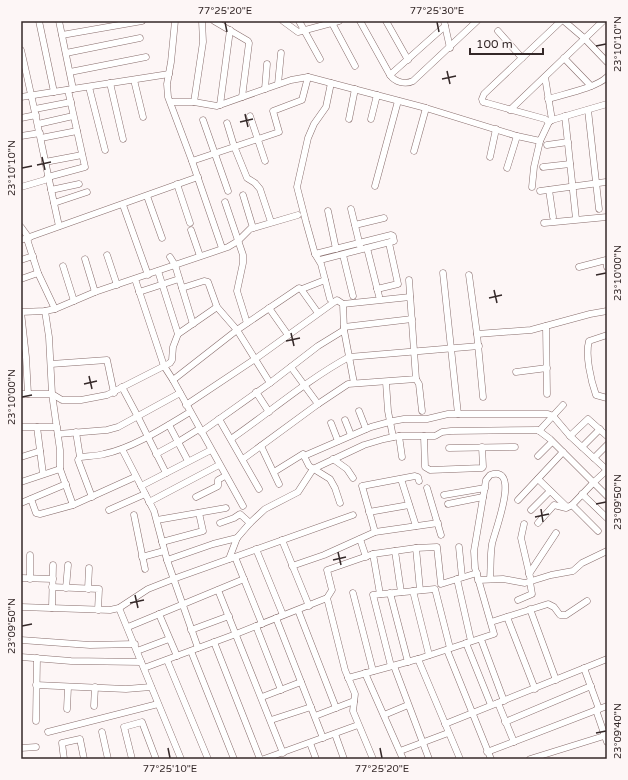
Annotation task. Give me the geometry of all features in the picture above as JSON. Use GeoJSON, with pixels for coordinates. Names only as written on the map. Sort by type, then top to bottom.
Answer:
{"type":"FeatureCollection","features":[{"type":"Feature","properties":{"kind":"street"},"geometry":{"type":"LineString","coordinates":[[40,21],[54,92]]}},
{"type":"Feature","properties":{"kind":"street"},"geometry":{"type":"LineString","coordinates":[[22,189],[45,180],[48,177],[84,168],[85,166],[73,116],[70,72],[59,21]]}},
{"type":"Feature","properties":{"kind":"street"},"geometry":{"type":"LineString","coordinates":[[62,35],[142,21]]}},
{"type":"Feature","properties":{"kind":"street"},"geometry":{"type":"LineString","coordinates":[[175,21],[167,91],[222,248]]}},
{"type":"Feature","properties":{"kind":"street"},"geometry":{"type":"LineString","coordinates":[[194,102],[203,42],[202,21]]}},
{"type":"Feature","properties":{"kind":"street"},"geometry":{"type":"LineString","coordinates":[[214,21],[249,43],[242,97]]}},
{"type":"Feature","properties":{"kind":"street"},"geometry":{"type":"LineString","coordinates":[[283,21],[296,32],[339,21]]}},
{"type":"Feature","properties":{"kind":"street"},"geometry":{"type":"LineString","coordinates":[[299,21],[320,59]]}},
{"type":"Feature","properties":{"kind":"street"},"geometry":{"type":"LineString","coordinates":[[360,21],[390,75],[396,81],[410,83],[450,48],[477,21]]}},
{"type":"Feature","properties":{"kind":"street"},"geometry":{"type":"LineString","coordinates":[[386,21],[408,60]]}},
{"type":"Feature","properties":{"kind":"street"},"geometry":{"type":"LineString","coordinates":[[469,21],[471,28]]}},
{"type":"Feature","properties":{"kind":"street"},"geometry":{"type":"LineString","coordinates":[[561,21],[482,97],[483,102],[551,121],[607,104]]}},
{"type":"Feature","properties":{"kind":"street"},"geometry":{"type":"LineString","coordinates":[[564,21],[584,38],[607,62]]}},
{"type":"Feature","properties":{"kind":"street"},"geometry":{"type":"LineString","coordinates":[[510,110],[603,21]]}},
{"type":"Feature","properties":{"kind":"street"},"geometry":{"type":"LineString","coordinates":[[332,23],[355,66]]}},
{"type":"Feature","properties":{"kind":"street"},"geometry":{"type":"LineString","coordinates":[[390,75],[408,60],[445,24]]}},
{"type":"Feature","properties":{"kind":"street"},"geometry":{"type":"LineString","coordinates":[[445,24],[450,48]]}},
{"type":"Feature","properties":{"kind":"street"},"geometry":{"type":"LineString","coordinates":[[220,105],[230,30]]}},
{"type":"Feature","properties":{"kind":"street"},"geometry":{"type":"LineString","coordinates":[[498,31],[522,58]]}},
{"type":"Feature","properties":{"kind":"street"},"geometry":{"type":"LineString","coordinates":[[66,53],[140,38]]}},
{"type":"Feature","properties":{"kind":"street"},"geometry":{"type":"LineString","coordinates":[[21,50],[41,135],[45,162],[59,226]]}},
{"type":"Feature","properties":{"kind":"street"},"geometry":{"type":"LineString","coordinates":[[278,84],[281,52]]}},
{"type":"Feature","properties":{"kind":"street"},"geometry":{"type":"LineString","coordinates":[[70,72],[146,57]]}},
{"type":"Feature","properties":{"kind":"street"},"geometry":{"type":"LineString","coordinates":[[564,58],[591,86]]}},
{"type":"Feature","properties":{"kind":"street"},"geometry":{"type":"LineString","coordinates":[[265,89],[267,64]]}},
{"type":"Feature","properties":{"kind":"street"},"geometry":{"type":"LineString","coordinates":[[21,97],[169,74]]}},
{"type":"Feature","properties":{"kind":"street"},"geometry":{"type":"LineString","coordinates":[[171,102],[194,102],[217,106],[278,84],[298,78],[308,77],[426,108],[517,136],[540,141]]}},
{"type":"Feature","properties":{"kind":"street"},"geometry":{"type":"LineString","coordinates":[[192,161],[279,132],[273,111],[302,100],[308,77]]}},
{"type":"Feature","properties":{"kind":"street"},"geometry":{"type":"LineString","coordinates":[[532,187],[534,167],[540,141],[551,121],[545,77]]}},
{"type":"Feature","properties":{"kind":"street"},"geometry":{"type":"LineString","coordinates":[[548,98],[591,86],[602,82],[607,77]]}},
{"type":"Feature","properties":{"kind":"street"},"geometry":{"type":"LineString","coordinates":[[134,80],[143,117]]}},
{"type":"Feature","properties":{"kind":"street"},"geometry":{"type":"LineString","coordinates":[[110,83],[123,139]]}},
{"type":"Feature","properties":{"kind":"street"},"geometry":{"type":"LineString","coordinates":[[330,299],[320,260],[316,254],[303,214],[297,187],[308,138],[314,124],[326,107],[331,83]]}},
{"type":"Feature","properties":{"kind":"street"},"geometry":{"type":"LineString","coordinates":[[89,87],[104,150]]}},
{"type":"Feature","properties":{"kind":"street"},"geometry":{"type":"LineString","coordinates":[[349,119],[355,89]]}},
{"type":"Feature","properties":{"kind":"street"},"geometry":{"type":"LineString","coordinates":[[371,119],[377,95]]}},
{"type":"Feature","properties":{"kind":"street"},"geometry":{"type":"LineString","coordinates":[[375,186],[398,101]]}},
{"type":"Feature","properties":{"kind":"street"},"geometry":{"type":"LineString","coordinates":[[21,118],[71,102]]}},
{"type":"Feature","properties":{"kind":"street"},"geometry":{"type":"LineString","coordinates":[[414,151],[426,108]]}},
{"type":"Feature","properties":{"kind":"street"},"geometry":{"type":"LineString","coordinates":[[588,110],[598,209]]}},
{"type":"Feature","properties":{"kind":"street"},"geometry":{"type":"LineString","coordinates":[[38,124],[73,116]]}},
{"type":"Feature","properties":{"kind":"street"},"geometry":{"type":"LineString","coordinates":[[250,116],[266,161]]}},
{"type":"Feature","properties":{"kind":"street"},"geometry":{"type":"LineString","coordinates":[[565,116],[576,219]]}},
{"type":"Feature","properties":{"kind":"street"},"geometry":{"type":"LineString","coordinates":[[202,120],[228,191]]}},
{"type":"Feature","properties":{"kind":"street"},"geometry":{"type":"LineString","coordinates":[[227,123],[234,146],[247,178],[255,183],[260,189],[271,222]]}},
{"type":"Feature","properties":{"kind":"street"},"geometry":{"type":"LineString","coordinates":[[490,157],[496,129]]}},
{"type":"Feature","properties":{"kind":"street"},"geometry":{"type":"LineString","coordinates":[[21,136],[77,131]]}},
{"type":"Feature","properties":{"kind":"street"},"geometry":{"type":"LineString","coordinates":[[507,168],[517,136]]}},
{"type":"Feature","properties":{"kind":"street"},"geometry":{"type":"LineString","coordinates":[[547,145],[568,142]]}},
{"type":"Feature","properties":{"kind":"street"},"geometry":{"type":"LineString","coordinates":[[45,162],[82,155]]}},
{"type":"Feature","properties":{"kind":"street"},"geometry":{"type":"LineString","coordinates":[[543,167],[570,164]]}},
{"type":"Feature","properties":{"kind":"street"},"geometry":{"type":"LineString","coordinates":[[26,239],[198,177]]}},
{"type":"Feature","properties":{"kind":"street"},"geometry":{"type":"LineString","coordinates":[[540,191],[606,182]]}},
{"type":"Feature","properties":{"kind":"street"},"geometry":{"type":"LineString","coordinates":[[51,190],[79,184]]}},
{"type":"Feature","properties":{"kind":"street"},"geometry":{"type":"LineString","coordinates":[[177,184],[190,223]]}},
{"type":"Feature","properties":{"kind":"street"},"geometry":{"type":"LineString","coordinates":[[549,190],[553,217]]}},
{"type":"Feature","properties":{"kind":"street"},"geometry":{"type":"LineString","coordinates":[[54,203],[87,192]]}},
{"type":"Feature","properties":{"kind":"street"},"geometry":{"type":"LineString","coordinates":[[243,195],[253,228]]}},
{"type":"Feature","properties":{"kind":"street"},"geometry":{"type":"LineString","coordinates":[[147,196],[162,238]]}},
{"type":"Feature","properties":{"kind":"street"},"geometry":{"type":"LineString","coordinates":[[225,202],[243,259],[237,294],[247,323]]}},
{"type":"Feature","properties":{"kind":"street"},"geometry":{"type":"LineString","coordinates":[[123,205],[148,275]]}},
{"type":"Feature","properties":{"kind":"street"},"geometry":{"type":"LineString","coordinates":[[351,209],[359,243],[364,249],[378,296]]}},
{"type":"Feature","properties":{"kind":"street"},"geometry":{"type":"LineString","coordinates":[[328,210],[336,249]]}},
{"type":"Feature","properties":{"kind":"street"},"geometry":{"type":"LineString","coordinates":[[216,307],[178,334],[173,347],[172,360],[164,366],[122,387],[114,393],[81,400],[62,400],[52,394],[24,394],[24,357],[21,312],[46,311],[55,309],[95,292],[148,275],[222,248],[238,241],[246,232],[253,228],[298,215]]}},
{"type":"Feature","properties":{"kind":"street"},"geometry":{"type":"LineString","coordinates":[[544,222],[607,217]]}},
{"type":"Feature","properties":{"kind":"street"},"geometry":{"type":"LineString","coordinates":[[355,225],[384,218]]}},
{"type":"Feature","properties":{"kind":"street"},"geometry":{"type":"LineString","coordinates":[[21,227],[38,273],[55,309]]}},
{"type":"Feature","properties":{"kind":"street"},"geometry":{"type":"LineString","coordinates":[[191,230],[200,256]]}},
{"type":"Feature","properties":{"kind":"street"},"geometry":{"type":"LineString","coordinates":[[316,254],[392,235],[394,241],[320,260]]}},
{"type":"Feature","properties":{"kind":"street"},"geometry":{"type":"LineString","coordinates":[[377,289],[398,284],[389,243]]}},
{"type":"Feature","properties":{"kind":"street"},"geometry":{"type":"LineString","coordinates":[[107,255],[117,285]]}},
{"type":"Feature","properties":{"kind":"street"},"geometry":{"type":"LineString","coordinates":[[343,255],[353,296]]}},
{"type":"Feature","properties":{"kind":"street"},"geometry":{"type":"LineString","coordinates":[[21,260],[32,256]]}},
{"type":"Feature","properties":{"kind":"street"},"geometry":{"type":"LineString","coordinates":[[170,257],[175,265],[192,324]]}},
{"type":"Feature","properties":{"kind":"street"},"geometry":{"type":"LineString","coordinates":[[85,259],[95,292]]}},
{"type":"Feature","properties":{"kind":"street"},"geometry":{"type":"LineString","coordinates":[[579,267],[607,259],[607,267]]}},
{"type":"Feature","properties":{"kind":"street"},"geometry":{"type":"LineString","coordinates":[[63,266],[74,301]]}},
{"type":"Feature","properties":{"kind":"street"},"geometry":{"type":"LineString","coordinates":[[158,271],[178,334]]}},
{"type":"Feature","properties":{"kind":"street"},"geometry":{"type":"LineString","coordinates":[[21,279],[38,273]]}},
{"type":"Feature","properties":{"kind":"street"},"geometry":{"type":"LineString","coordinates":[[443,273],[458,414]]}},
{"type":"Feature","properties":{"kind":"street"},"geometry":{"type":"LineString","coordinates":[[470,275],[478,334],[483,397]]}},
{"type":"Feature","properties":{"kind":"street"},"geometry":{"type":"LineString","coordinates":[[139,292],[179,278]]}},
{"type":"Feature","properties":{"kind":"street"},"geometry":{"type":"LineString","coordinates":[[135,279],[164,366],[242,506]]}},
{"type":"Feature","properties":{"kind":"street"},"geometry":{"type":"LineString","coordinates":[[173,380],[237,330],[299,288],[302,289],[325,280]]}},
{"type":"Feature","properties":{"kind":"street"},"geometry":{"type":"LineString","coordinates":[[409,280],[413,352],[422,411]]}},
{"type":"Feature","properties":{"kind":"street"},"geometry":{"type":"LineString","coordinates":[[182,288],[207,281],[216,307],[237,330],[270,383]]}},
{"type":"Feature","properties":{"kind":"street"},"geometry":{"type":"LineString","coordinates":[[302,289],[318,313]]}},
{"type":"Feature","properties":{"kind":"street"},"geometry":{"type":"LineString","coordinates":[[186,405],[335,301],[340,301],[343,304],[410,297]]}},
{"type":"Feature","properties":{"kind":"street"},"geometry":{"type":"LineString","coordinates":[[343,304],[344,329],[354,383]]}},
{"type":"Feature","properties":{"kind":"street"},"geometry":{"type":"LineString","coordinates":[[269,308],[288,334]]}},
{"type":"Feature","properties":{"kind":"street"},"geometry":{"type":"LineString","coordinates":[[46,311],[52,394],[60,469],[73,505]]}},
{"type":"Feature","properties":{"kind":"street"},"geometry":{"type":"LineString","coordinates":[[478,334],[531,330],[590,314],[607,312]]}},
{"type":"Feature","properties":{"kind":"street"},"geometry":{"type":"LineString","coordinates":[[156,454],[219,419],[270,383],[318,346],[344,329],[412,319]]}},
{"type":"Feature","properties":{"kind":"street"},"geometry":{"type":"LineString","coordinates":[[546,326],[547,394]]}},
{"type":"Feature","properties":{"kind":"street"},"geometry":{"type":"LineString","coordinates":[[607,335],[589,340],[588,351],[593,386],[596,395],[607,398]]}},
{"type":"Feature","properties":{"kind":"street"},"geometry":{"type":"LineString","coordinates":[[231,439],[305,385],[349,357],[479,346]]}},
{"type":"Feature","properties":{"kind":"street"},"geometry":{"type":"LineString","coordinates":[[51,364],[107,360],[114,393]]}},
{"type":"Feature","properties":{"kind":"street"},"geometry":{"type":"LineString","coordinates":[[291,367],[318,404]]}},
{"type":"Feature","properties":{"kind":"street"},"geometry":{"type":"LineString","coordinates":[[516,372],[547,368]]}},
{"type":"Feature","properties":{"kind":"street"},"geometry":{"type":"LineString","coordinates":[[243,459],[348,384],[416,379]]}},
{"type":"Feature","properties":{"kind":"street"},"geometry":{"type":"LineString","coordinates":[[386,382],[390,421],[402,458]]}},
{"type":"Feature","properties":{"kind":"street"},"geometry":{"type":"LineString","coordinates":[[122,387],[166,473]]}},
{"type":"Feature","properties":{"kind":"street"},"geometry":{"type":"LineString","coordinates":[[256,392],[269,412]]}},
{"type":"Feature","properties":{"kind":"street"},"geometry":{"type":"LineString","coordinates":[[21,427],[37,427],[57,431],[76,432],[107,430],[118,427],[138,417],[180,393]]}},
{"type":"Feature","properties":{"kind":"street"},"geometry":{"type":"LineString","coordinates":[[539,431],[563,405]]}},
{"type":"Feature","properties":{"kind":"street"},"geometry":{"type":"LineString","coordinates":[[359,411],[366,429]]}},
{"type":"Feature","properties":{"kind":"street"},"geometry":{"type":"LineString","coordinates":[[80,457],[104,455],[122,449],[169,425],[190,412]]}},
{"type":"Feature","properties":{"kind":"street"},"geometry":{"type":"LineString","coordinates":[[274,472],[302,454],[304,456],[351,435],[390,421],[404,419],[427,419],[448,414],[548,414],[553,416],[570,436],[607,470],[570,506],[559,507],[554,505],[538,523]]}},
{"type":"Feature","properties":{"kind":"street"},"geometry":{"type":"LineString","coordinates":[[219,419],[259,489]]}},
{"type":"Feature","properties":{"kind":"street"},"geometry":{"type":"LineString","coordinates":[[570,436],[588,419],[607,436]]}},
{"type":"Feature","properties":{"kind":"street"},"geometry":{"type":"LineString","coordinates":[[345,420],[351,435]]}},
{"type":"Feature","properties":{"kind":"street"},"geometry":{"type":"LineString","coordinates":[[330,423],[338,441]]}},
{"type":"Feature","properties":{"kind":"street"},"geometry":{"type":"LineString","coordinates":[[169,425],[188,462]]}},
{"type":"Feature","properties":{"kind":"street"},"geometry":{"type":"LineString","coordinates":[[37,427],[44,474]]}},
{"type":"Feature","properties":{"kind":"street"},"geometry":{"type":"LineString","coordinates":[[281,690],[244,580],[232,558],[237,538],[254,519],[266,509],[298,492],[313,469],[364,446],[396,437],[435,436],[442,432],[451,431],[538,430],[563,452],[607,496]]}},
{"type":"Feature","properties":{"kind":"street"},"geometry":{"type":"LineString","coordinates":[[582,447],[600,430]]}},
{"type":"Feature","properties":{"kind":"street"},"geometry":{"type":"LineString","coordinates":[[76,432],[80,457],[78,460],[92,497]]}},
{"type":"Feature","properties":{"kind":"street"},"geometry":{"type":"LineString","coordinates":[[424,436],[425,467],[430,470],[482,468],[482,448]]}},
{"type":"Feature","properties":{"kind":"street"},"geometry":{"type":"LineString","coordinates":[[538,456],[552,442]]}},
{"type":"Feature","properties":{"kind":"street"},"geometry":{"type":"LineString","coordinates":[[594,458],[607,445]]}},
{"type":"Feature","properties":{"kind":"street"},"geometry":{"type":"LineString","coordinates":[[261,446],[279,484]]}},
{"type":"Feature","properties":{"kind":"street"},"geometry":{"type":"LineString","coordinates":[[449,448],[515,447]]}},
{"type":"Feature","properties":{"kind":"street"},"geometry":{"type":"LineString","coordinates":[[122,449],[157,520],[166,560],[198,648]]}},
{"type":"Feature","properties":{"kind":"street"},"geometry":{"type":"LineString","coordinates":[[140,486],[211,450]]}},
{"type":"Feature","properties":{"kind":"street"},"geometry":{"type":"LineString","coordinates":[[21,457],[40,451]]}},
{"type":"Feature","properties":{"kind":"street"},"geometry":{"type":"LineString","coordinates":[[518,500],[563,452]]}},
{"type":"Feature","properties":{"kind":"street"},"geometry":{"type":"LineString","coordinates":[[304,456],[309,466],[330,479],[340,503]]}},
{"type":"Feature","properties":{"kind":"street"},"geometry":{"type":"LineString","coordinates":[[333,459],[347,469],[353,478]]}},
{"type":"Feature","properties":{"kind":"street"},"geometry":{"type":"LineString","coordinates":[[149,502],[219,465]]}},
{"type":"Feature","properties":{"kind":"street"},"geometry":{"type":"LineString","coordinates":[[21,482],[60,469]]}},
{"type":"Feature","properties":{"kind":"street"},"geometry":{"type":"LineString","coordinates":[[348,678],[418,659],[494,634],[478,576],[474,551],[486,480],[490,475],[499,475],[505,480],[506,490],[492,544],[490,579]]}},
{"type":"Feature","properties":{"kind":"street"},"geometry":{"type":"LineString","coordinates":[[196,497],[218,486],[218,480],[226,476]]}},
{"type":"Feature","properties":{"kind":"street"},"geometry":{"type":"LineString","coordinates":[[375,532],[362,486],[415,476],[419,481]]}},
{"type":"Feature","properties":{"kind":"street"},"geometry":{"type":"LineString","coordinates":[[31,499],[36,513],[40,514],[73,505],[135,477]]}},
{"type":"Feature","properties":{"kind":"street"},"geometry":{"type":"LineString","coordinates":[[401,478],[416,526]]}},
{"type":"Feature","properties":{"kind":"street"},"geometry":{"type":"LineString","coordinates":[[538,479],[550,491],[570,506],[598,531]]}},
{"type":"Feature","properties":{"kind":"street"},"geometry":{"type":"LineString","coordinates":[[21,503],[66,484]]}},
{"type":"Feature","properties":{"kind":"street"},"geometry":{"type":"LineString","coordinates":[[427,488],[441,535]]}},
{"type":"Feature","properties":{"kind":"street"},"geometry":{"type":"LineString","coordinates":[[444,495],[485,488]]}},
{"type":"Feature","properties":{"kind":"street"},"geometry":{"type":"LineString","coordinates":[[531,510],[550,491]]}},
{"type":"Feature","properties":{"kind":"street"},"geometry":{"type":"LineString","coordinates":[[109,510],[145,494]]}},
{"type":"Feature","properties":{"kind":"street"},"geometry":{"type":"LineString","coordinates":[[582,494],[607,518]]}},
{"type":"Feature","properties":{"kind":"street"},"geometry":{"type":"LineString","coordinates":[[448,504],[483,498]]}},
{"type":"Feature","properties":{"kind":"street"},"geometry":{"type":"LineString","coordinates":[[369,512],[410,505]]}},
{"type":"Feature","properties":{"kind":"street"},"geometry":{"type":"LineString","coordinates":[[157,520],[226,508]]}},
{"type":"Feature","properties":{"kind":"street"},"geometry":{"type":"LineString","coordinates":[[162,542],[203,531],[199,513]]}},
{"type":"Feature","properties":{"kind":"street"},"geometry":{"type":"LineString","coordinates":[[220,524],[240,514],[254,519]]}},
{"type":"Feature","properties":{"kind":"street"},"geometry":{"type":"LineString","coordinates":[[134,515],[145,569]]}},
{"type":"Feature","properties":{"kind":"street"},"geometry":{"type":"LineString","coordinates":[[21,607],[98,610],[119,608],[148,589],[173,579],[353,515]]}},
{"type":"Feature","properties":{"kind":"street"},"geometry":{"type":"LineString","coordinates":[[292,566],[324,555],[375,532],[438,523]]}},
{"type":"Feature","properties":{"kind":"street"},"geometry":{"type":"LineString","coordinates":[[518,600],[532,594],[531,582],[521,538],[524,524]]}},
{"type":"Feature","properties":{"kind":"street"},"geometry":{"type":"LineString","coordinates":[[529,574],[556,533]]}},
{"type":"Feature","properties":{"kind":"street"},"geometry":{"type":"LineString","coordinates":[[166,560],[213,544],[237,538]]}},
{"type":"Feature","properties":{"kind":"street"},"geometry":{"type":"LineString","coordinates":[[360,539],[366,557]]}},
{"type":"Feature","properties":{"kind":"street"},"geometry":{"type":"LineString","coordinates":[[282,540],[309,606]]}},
{"type":"Feature","properties":{"kind":"street"},"geometry":{"type":"LineString","coordinates":[[144,668],[327,598],[332,590],[327,570],[373,554],[416,548],[437,547],[441,584],[459,578],[478,576],[525,583],[551,575],[573,571],[582,563],[607,551]]}},
{"type":"Feature","properties":{"kind":"street"},"geometry":{"type":"LineString","coordinates":[[416,548],[420,590]]}},
{"type":"Feature","properties":{"kind":"street"},"geometry":{"type":"LineString","coordinates":[[460,548],[459,578],[469,642],[494,704],[506,722],[514,742]]}},
{"type":"Feature","properties":{"kind":"street"},"geometry":{"type":"LineString","coordinates":[[256,549],[283,615]]}},
{"type":"Feature","properties":{"kind":"street"},"geometry":{"type":"LineString","coordinates":[[142,557],[164,551]]}},
{"type":"Feature","properties":{"kind":"street"},"geometry":{"type":"LineString","coordinates":[[395,551],[401,592]]}},
{"type":"Feature","properties":{"kind":"street"},"geometry":{"type":"LineString","coordinates":[[373,554],[380,594]]}},
{"type":"Feature","properties":{"kind":"street"},"geometry":{"type":"LineString","coordinates":[[30,556],[30,579]]}},
{"type":"Feature","properties":{"kind":"street"},"geometry":{"type":"LineString","coordinates":[[52,608],[53,565]]}},
{"type":"Feature","properties":{"kind":"street"},"geometry":{"type":"LineString","coordinates":[[66,588],[68,565]]}},
{"type":"Feature","properties":{"kind":"street"},"geometry":{"type":"LineString","coordinates":[[88,589],[89,568]]}},
{"type":"Feature","properties":{"kind":"street"},"geometry":{"type":"LineString","coordinates":[[21,578],[52,579]]}},
{"type":"Feature","properties":{"kind":"street"},"geometry":{"type":"LineString","coordinates":[[128,627],[244,580]]}},
{"type":"Feature","properties":{"kind":"street"},"geometry":{"type":"LineString","coordinates":[[52,587],[99,589],[98,610]]}},
{"type":"Feature","properties":{"kind":"street"},"geometry":{"type":"LineString","coordinates":[[428,759],[393,666],[372,596],[373,595],[435,589],[448,649],[491,759]]}},
{"type":"Feature","properties":{"kind":"street"},"geometry":{"type":"LineString","coordinates":[[218,590],[284,753]]}},
{"type":"Feature","properties":{"kind":"street"},"geometry":{"type":"LineString","coordinates":[[413,591],[429,655]]}},
{"type":"Feature","properties":{"kind":"street"},"geometry":{"type":"LineString","coordinates":[[353,593],[373,671]]}},
{"type":"Feature","properties":{"kind":"street"},"geometry":{"type":"LineString","coordinates":[[390,593],[408,662]]}},
{"type":"Feature","properties":{"kind":"street"},"geometry":{"type":"LineString","coordinates":[[327,598],[348,678],[355,694],[353,711],[373,759]]}},
{"type":"Feature","properties":{"kind":"street"},"geometry":{"type":"LineString","coordinates":[[491,622],[548,604],[554,607],[560,615],[562,615],[577,608],[587,601]]}},
{"type":"Feature","properties":{"kind":"street"},"geometry":{"type":"LineString","coordinates":[[119,608],[181,759]]}},
{"type":"Feature","properties":{"kind":"street"},"geometry":{"type":"LineString","coordinates":[[298,610],[336,708]]}},
{"type":"Feature","properties":{"kind":"street"},"geometry":{"type":"LineString","coordinates":[[530,610],[556,680]]}},
{"type":"Feature","properties":{"kind":"street"},"geometry":{"type":"LineString","coordinates":[[159,614],[177,656]]}},
{"type":"Feature","properties":{"kind":"street"},"geometry":{"type":"LineString","coordinates":[[191,630],[228,616]]}},
{"type":"Feature","properties":{"kind":"street"},"geometry":{"type":"LineString","coordinates":[[507,617],[535,689]]}},
{"type":"Feature","properties":{"kind":"street"},"geometry":{"type":"LineString","coordinates":[[276,618],[324,738]]}},
{"type":"Feature","properties":{"kind":"street"},"geometry":{"type":"LineString","coordinates":[[137,651],[169,639]]}},
{"type":"Feature","properties":{"kind":"street"},"geometry":{"type":"LineString","coordinates":[[21,640],[90,645],[134,644]]}},
{"type":"Feature","properties":{"kind":"street"},"geometry":{"type":"LineString","coordinates":[[214,642],[260,759]]}},
{"type":"Feature","properties":{"kind":"street"},"geometry":{"type":"LineString","coordinates":[[482,642],[504,701]]}},
{"type":"Feature","properties":{"kind":"street"},"geometry":{"type":"LineString","coordinates":[[191,651],[234,759]]}},
{"type":"Feature","properties":{"kind":"street"},"geometry":{"type":"LineString","coordinates":[[21,657],[71,661],[141,662]]}},
{"type":"Feature","properties":{"kind":"street"},"geometry":{"type":"LineString","coordinates":[[36,721],[37,658]]}},
{"type":"Feature","properties":{"kind":"street"},"geometry":{"type":"LineString","coordinates":[[418,659],[460,759]]}},
{"type":"Feature","properties":{"kind":"street"},"geometry":{"type":"LineString","coordinates":[[445,724],[607,659]]}},
{"type":"Feature","properties":{"kind":"street"},"geometry":{"type":"LineString","coordinates":[[167,660],[208,759]]}},
{"type":"Feature","properties":{"kind":"street"},"geometry":{"type":"LineString","coordinates":[[584,668],[591,686],[604,736],[607,742]]}},
{"type":"Feature","properties":{"kind":"street"},"geometry":{"type":"LineString","coordinates":[[365,673],[403,759]]}},
{"type":"Feature","properties":{"kind":"street"},"geometry":{"type":"LineString","coordinates":[[262,697],[301,682]]}},
{"type":"Feature","properties":{"kind":"street"},"geometry":{"type":"LineString","coordinates":[[36,685],[126,689],[151,687]]}},
{"type":"Feature","properties":{"kind":"street"},"geometry":{"type":"LineString","coordinates":[[506,722],[591,686]]}},
{"type":"Feature","properties":{"kind":"street"},"geometry":{"type":"LineString","coordinates":[[67,709],[68,687]]}},
{"type":"Feature","properties":{"kind":"street"},"geometry":{"type":"LineString","coordinates":[[94,706],[95,687]]}},
{"type":"Feature","properties":{"kind":"street"},"geometry":{"type":"LineString","coordinates":[[315,716],[354,701]]}},
{"type":"Feature","properties":{"kind":"street"},"geometry":{"type":"LineString","coordinates":[[48,732],[158,704]]}},
{"type":"Feature","properties":{"kind":"street"},"geometry":{"type":"LineString","coordinates":[[384,715],[408,705]]}},
{"type":"Feature","properties":{"kind":"street"},"geometry":{"type":"LineString","coordinates":[[488,752],[607,706]]}},
{"type":"Feature","properties":{"kind":"street"},"geometry":{"type":"LineString","coordinates":[[271,720],[311,707]]}},
{"type":"Feature","properties":{"kind":"street"},"geometry":{"type":"LineString","coordinates":[[132,759],[124,727],[142,722],[156,759]]}},
{"type":"Feature","properties":{"kind":"street"},"geometry":{"type":"LineString","coordinates":[[264,759],[284,753],[358,724]]}},
{"type":"Feature","properties":{"kind":"street"},"geometry":{"type":"LineString","coordinates":[[102,732],[108,759]]}},
{"type":"Feature","properties":{"kind":"street"},"geometry":{"type":"LineString","coordinates":[[400,751],[448,733]]}},
{"type":"Feature","properties":{"kind":"street"},"geometry":{"type":"LineString","coordinates":[[335,734],[344,759]]}},
{"type":"Feature","properties":{"kind":"street"},"geometry":{"type":"LineString","coordinates":[[530,759],[604,736]]}},
{"type":"Feature","properties":{"kind":"street"},"geometry":{"type":"LineString","coordinates":[[64,759],[62,743],[80,739],[84,759]]}},
{"type":"Feature","properties":{"kind":"street"},"geometry":{"type":"LineString","coordinates":[[310,743],[316,759]]}},
{"type":"Feature","properties":{"kind":"street"},"geometry":{"type":"LineString","coordinates":[[21,748],[36,747]]}}]}
